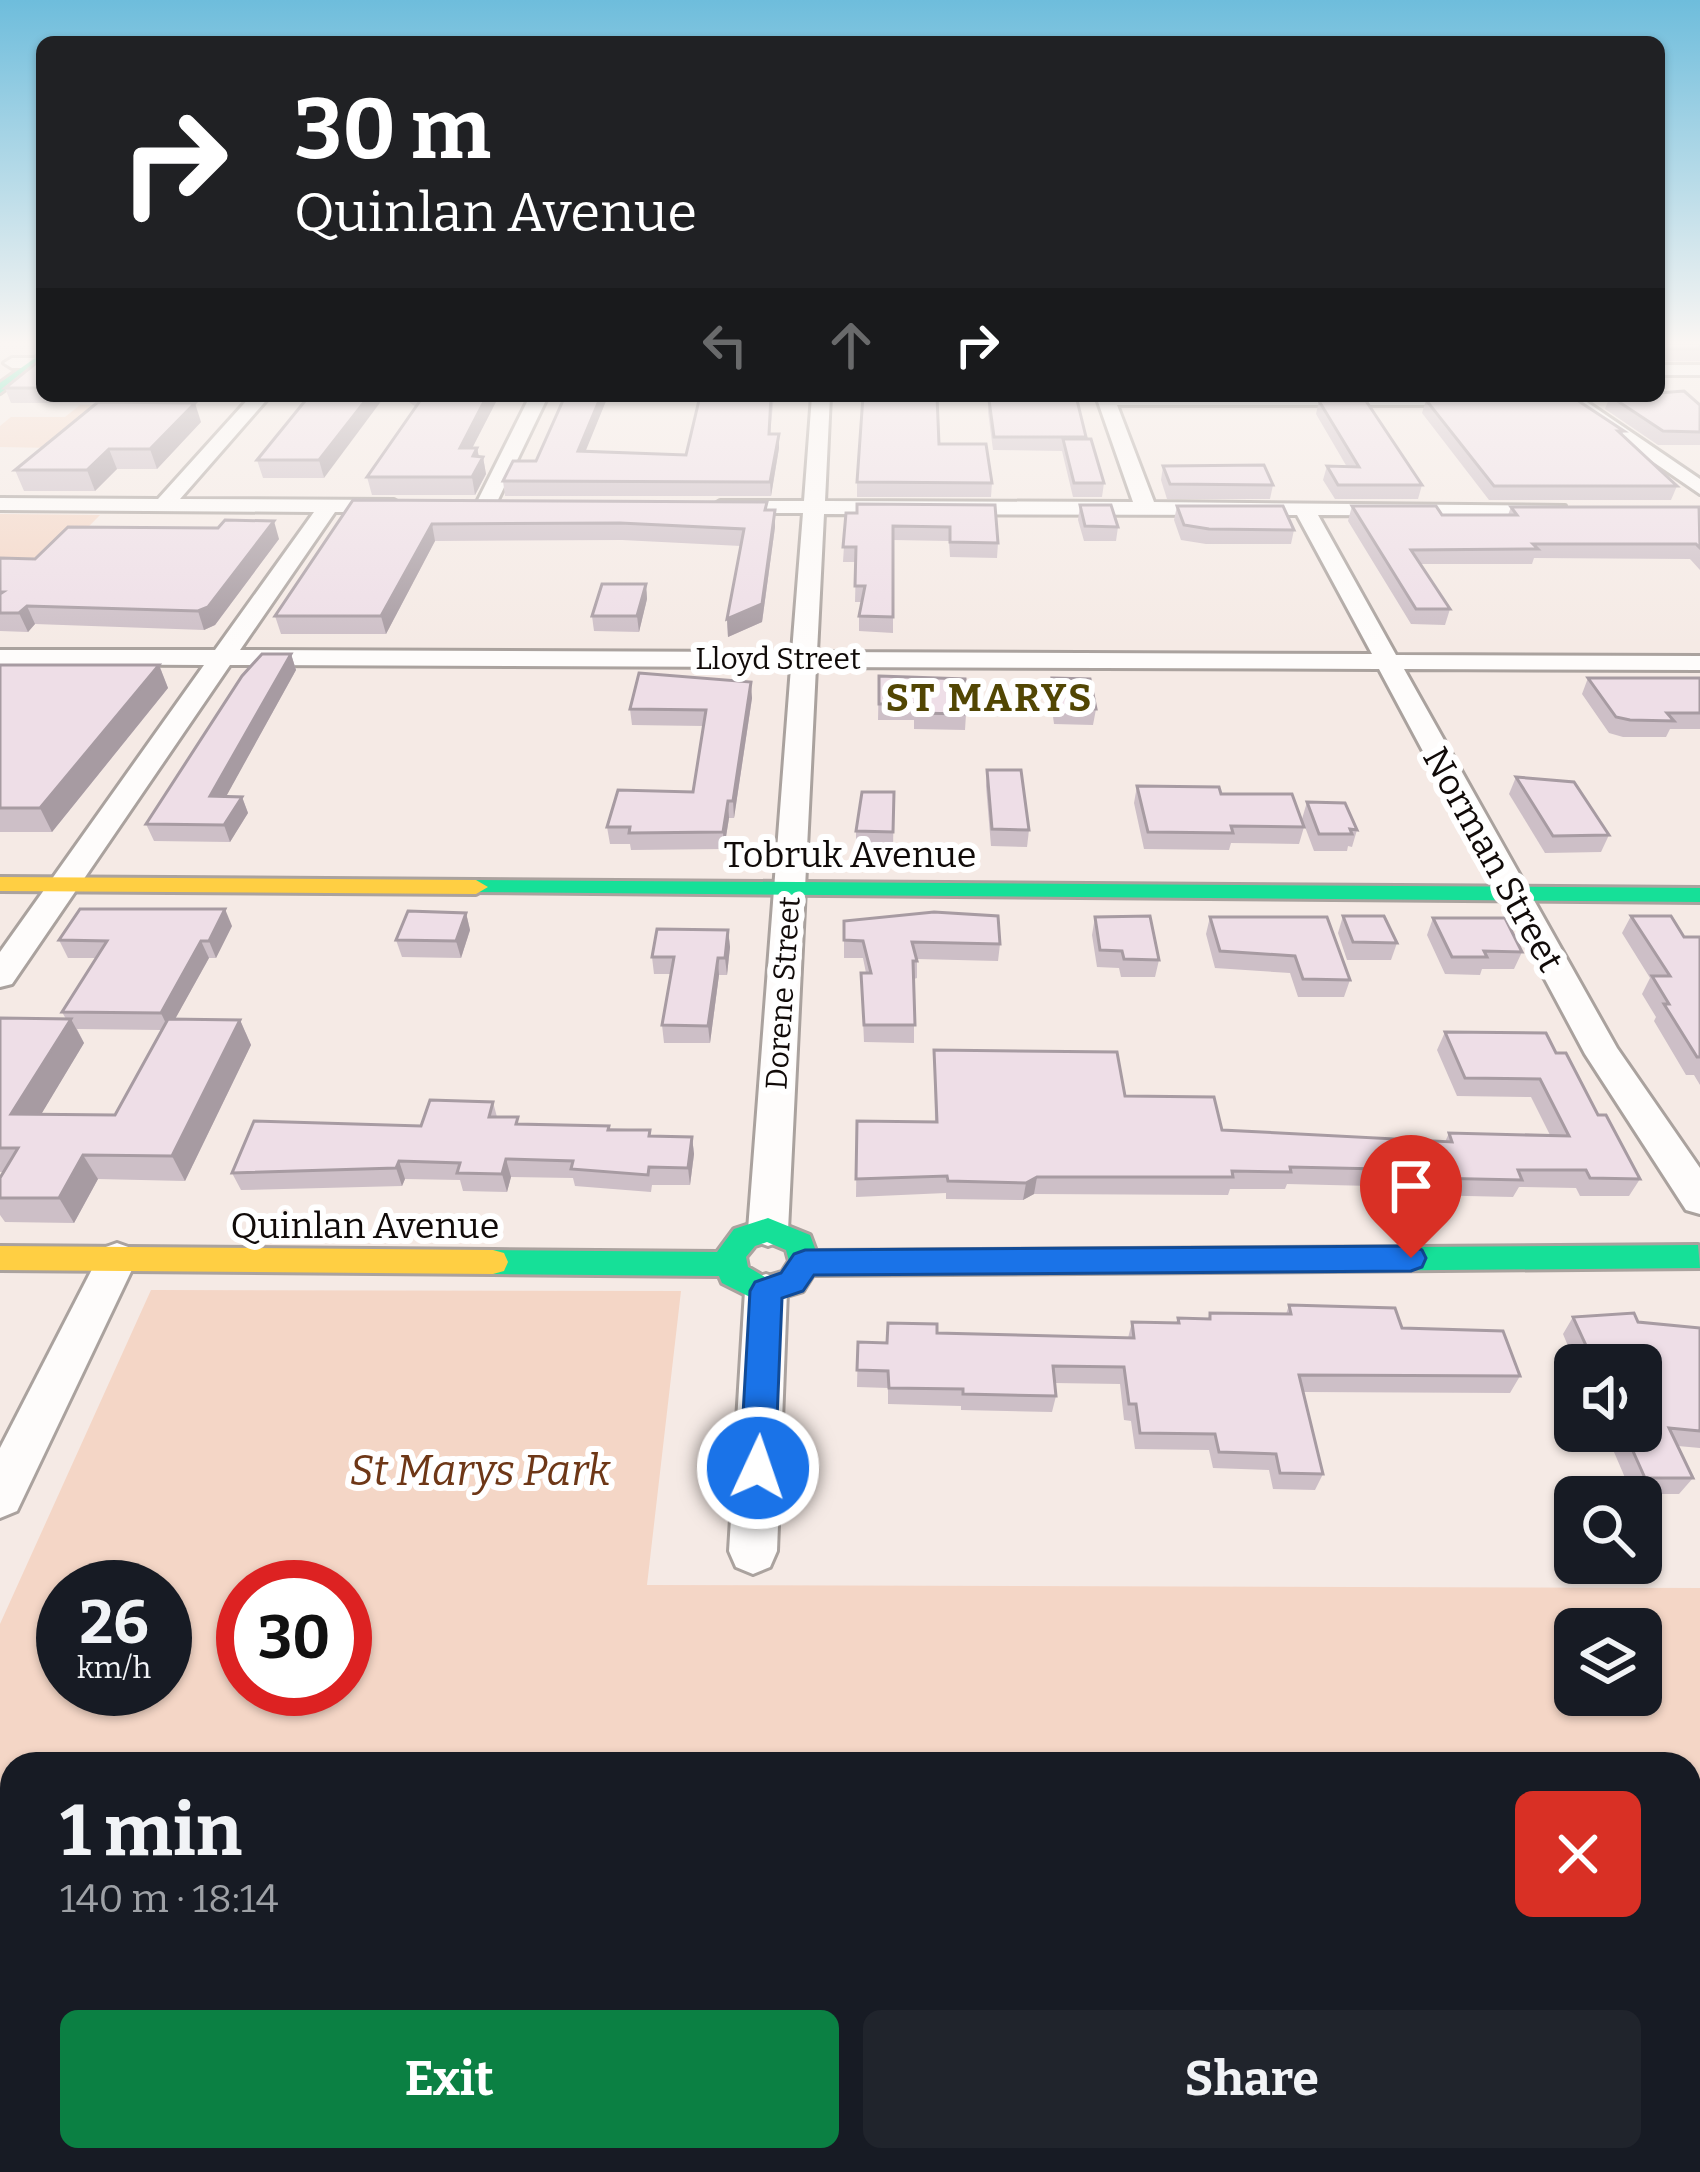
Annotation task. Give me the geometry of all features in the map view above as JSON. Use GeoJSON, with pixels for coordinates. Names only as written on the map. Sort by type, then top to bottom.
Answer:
{"type":"FeatureCollection","features":[{"type":"Feature","properties":{"kind":"main road","name":"Tobruk Avenue"},"geometry":{"type":"LineString","coordinates":[[0,884],[1700,895]]}},
{"type":"Feature","properties":{"kind":"main road"},"geometry":{"type":"LineString","coordinates":[[768,1230],[799,1243],[805,1262],[792,1282],[766,1291],[741,1282],[730,1264],[736,1244],[768,1230]]}},
{"type":"Feature","properties":{"kind":"main road"},"geometry":{"type":"LineString","coordinates":[[805,1262],[1699,1253]]}},
{"type":"Feature","properties":{"kind":"main road","name":"Quinlan Avenue"},"geometry":{"type":"LineString","coordinates":[[0,1258],[730,1264]]}},
{"type":"Feature","properties":{"kind":"street"},"geometry":{"type":"LineString","coordinates":[[163,505],[218,444]]}},
{"type":"Feature","properties":{"kind":"street"},"geometry":{"type":"LineString","coordinates":[[509,506],[474,506],[510,444]]}},
{"type":"Feature","properties":{"kind":"street","name":"Dorene Street"},"geometry":{"type":"LineString","coordinates":[[768,1230],[818,444]]}},
{"type":"Feature","properties":{"kind":"street"},"geometry":{"type":"LineString","coordinates":[[1123,444],[1146,508]]}},
{"type":"Feature","properties":{"kind":"street"},"geometry":{"type":"LineString","coordinates":[[1634,444],[1700,488]]}},
{"type":"Feature","properties":{"kind":"street"},"geometry":{"type":"LineString","coordinates":[[0,504],[418,506]]}},
{"type":"Feature","properties":{"kind":"street"},"geometry":{"type":"LineString","coordinates":[[0,976],[329,506]]}},
{"type":"Feature","properties":{"kind":"street"},"geometry":{"type":"LineString","coordinates":[[697,507],[1583,510]]}},
{"type":"Feature","properties":{"kind":"street","name":"Norman Street"},"geometry":{"type":"LineString","coordinates":[[1304,509],[1603,1054],[1700,1199]]}},
{"type":"Feature","properties":{"kind":"street","name":"Lloyd Street"},"geometry":{"type":"LineString","coordinates":[[0,657],[1700,663]]}},
{"type":"Feature","properties":{"kind":"street"},"geometry":{"type":"LineString","coordinates":[[0,1496],[118,1259]]}},
{"type":"Feature","properties":{"kind":"street"},"geometry":{"type":"LineString","coordinates":[[753,1551],[766,1291]]}},
{"type":"Feature","properties":{"kind":"green space"},"geometry":{"type":"Polygon","coordinates":[[[0,444],[57,444],[53,448],[0,444]]]}},
{"type":"Feature","properties":{"kind":"green space"},"geometry":{"type":"Polygon","coordinates":[[[0,514],[100,515],[42,574],[0,574],[0,514]]]}},
{"type":"Feature","properties":{"kind":"green space","name":"St Marys Park"},"geometry":{"type":"Polygon","coordinates":[[[151,1290],[681,1291],[647,1585],[1700,1588],[1700,1752],[0,1752],[0,1624],[151,1290]]]}},
{"type":"Feature","properties":{"kind":"building"},"geometry":{"type":"Polygon","coordinates":[[[46,444],[155,444],[150,449],[109,449],[87,470],[15,470],[46,444]]]}},
{"type":"Feature","properties":{"kind":"building"},"geometry":{"type":"Polygon","coordinates":[[[270,444],[331,444],[319,460],[257,460],[270,444]]]}},
{"type":"Feature","properties":{"kind":"building"},"geometry":{"type":"Polygon","coordinates":[[[390,444],[462,444],[460,448],[477,448],[473,456],[483,457],[472,477],[367,477],[390,444]]]}},
{"type":"Feature","properties":{"kind":"building"},"geometry":{"type":"Polygon","coordinates":[[[543,444],[581,444],[578,451],[686,455],[689,444],[777,444],[770,482],[503,481],[513,461],[536,461],[543,444]]]}},
{"type":"Feature","properties":{"kind":"building"},"geometry":{"type":"Polygon","coordinates":[[[860,444],[986,444],[992,483],[857,482],[860,444]]]}},
{"type":"Feature","properties":{"kind":"building"},"geometry":{"type":"Polygon","coordinates":[[[1064,444],[1093,444],[1104,483],[1074,483],[1064,444]]]}},
{"type":"Feature","properties":{"kind":"building"},"geometry":{"type":"Polygon","coordinates":[[[1345,444],[1395,444],[1422,485],[1338,485],[1327,466],[1359,467],[1345,444]]]}},
{"type":"Feature","properties":{"kind":"building"},"geometry":{"type":"Polygon","coordinates":[[[1461,444],[1632,444],[1677,486],[1494,486],[1461,444]]]}},
{"type":"Feature","properties":{"kind":"building"},"geometry":{"type":"Polygon","coordinates":[[[1264,465],[1273,485],[1170,484],[1163,466],[1264,465]]]}},
{"type":"Feature","properties":{"kind":"building"},"geometry":{"type":"Polygon","coordinates":[[[353,500],[767,502],[765,510],[775,510],[762,604],[727,619],[744,529],[620,523],[432,524],[381,616],[275,616],[353,500]]]}},
{"type":"Feature","properties":{"kind":"building"},"geometry":{"type":"Polygon","coordinates":[[[857,504],[995,505],[998,543],[950,542],[950,527],[893,526],[893,617],[859,616],[865,586],[855,586],[856,547],[843,547],[846,513],[857,513],[857,504]]]}},
{"type":"Feature","properties":{"kind":"building"},"geometry":{"type":"Polygon","coordinates":[[[1080,505],[1111,505],[1118,527],[1085,526],[1080,505]]]}},
{"type":"Feature","properties":{"kind":"building"},"geometry":{"type":"Polygon","coordinates":[[[1177,506],[1283,506],[1294,530],[1184,525],[1177,506]]]}},
{"type":"Feature","properties":{"kind":"building"},"geometry":{"type":"Polygon","coordinates":[[[1352,506],[1436,506],[1442,515],[1517,515],[1511,507],[1699,507],[1700,548],[1696,544],[1533,544],[1538,549],[1411,550],[1450,609],[1416,609],[1352,506]]]}},
{"type":"Feature","properties":{"kind":"building"},"geometry":{"type":"Polygon","coordinates":[[[225,520],[274,521],[208,607],[198,611],[27,606],[19,613],[0,613],[0,558],[35,559],[68,527],[218,528],[225,520]]]}},
{"type":"Feature","properties":{"kind":"building"},"geometry":{"type":"Polygon","coordinates":[[[602,584],[646,584],[637,616],[592,616],[602,584]]]}},
{"type":"Feature","properties":{"kind":"building"},"geometry":{"type":"Polygon","coordinates":[[[262,654],[291,654],[210,796],[242,797],[224,825],[146,824],[242,676],[262,654]]]}},
{"type":"Feature","properties":{"kind":"building"},"geometry":{"type":"Polygon","coordinates":[[[0,665],[159,665],[40,808],[0,808],[0,665]]]}},
{"type":"Feature","properties":{"kind":"building"},"geometry":{"type":"Polygon","coordinates":[[[639,673],[751,682],[733,801],[728,801],[723,832],[629,833],[630,827],[607,827],[618,790],[693,792],[706,710],[630,709],[639,673]]]}},
{"type":"Feature","properties":{"kind":"building"},"geometry":{"type":"Polygon","coordinates":[[[879,676],[965,679],[966,714],[915,713],[915,704],[879,704],[879,676]]]}},
{"type":"Feature","properties":{"kind":"building"},"geometry":{"type":"Polygon","coordinates":[[[1052,678],[1090,679],[1096,709],[1056,708],[1052,678]]]}},
{"type":"Feature","properties":{"kind":"building"},"geometry":{"type":"Polygon","coordinates":[[[1588,678],[1700,678],[1700,713],[1667,713],[1674,721],[1616,717],[1588,678]]]}},
{"type":"Feature","properties":{"kind":"building"},"geometry":{"type":"Polygon","coordinates":[[[987,770],[1021,770],[1029,830],[992,829],[987,770]]]}},
{"type":"Feature","properties":{"kind":"building"},"geometry":{"type":"Polygon","coordinates":[[[1516,777],[1574,782],[1609,835],[1553,836],[1516,777]]]}},
{"type":"Feature","properties":{"kind":"building"},"geometry":{"type":"Polygon","coordinates":[[[1137,786],[1219,787],[1221,794],[1292,794],[1304,827],[1231,826],[1233,833],[1148,832],[1137,786]]]}},
{"type":"Feature","properties":{"kind":"building"},"geometry":{"type":"Polygon","coordinates":[[[862,792],[894,792],[893,832],[856,831],[862,792]]]}},
{"type":"Feature","properties":{"kind":"building"},"geometry":{"type":"Polygon","coordinates":[[[1307,802],[1345,803],[1357,830],[1319,834],[1307,802]]]}},
{"type":"Feature","properties":{"kind":"building"},"geometry":{"type":"Polygon","coordinates":[[[80,909],[225,909],[209,941],[201,941],[161,1013],[62,1012],[107,941],[59,940],[80,909]]]}},
{"type":"Feature","properties":{"kind":"building"},"geometry":{"type":"Polygon","coordinates":[[[408,911],[466,913],[456,941],[396,940],[408,911]]]}},
{"type":"Feature","properties":{"kind":"building"},"geometry":{"type":"Polygon","coordinates":[[[934,912],[998,916],[1000,944],[912,942],[917,961],[913,961],[915,1025],[864,1025],[861,973],[871,973],[863,941],[844,940],[844,921],[934,912]]]}},
{"type":"Feature","properties":{"kind":"building"},"geometry":{"type":"Polygon","coordinates":[[[1150,916],[1159,960],[1124,959],[1122,951],[1100,950],[1095,917],[1150,916]]]}},
{"type":"Feature","properties":{"kind":"building"},"geometry":{"type":"Polygon","coordinates":[[[1343,916],[1384,916],[1397,943],[1353,942],[1343,916]]]}},
{"type":"Feature","properties":{"kind":"building"},"geometry":{"type":"Polygon","coordinates":[[[1631,916],[1671,916],[1684,937],[1700,937],[1700,1057],[1664,1004],[1669,1004],[1652,976],[1670,976],[1631,916]]]}},
{"type":"Feature","properties":{"kind":"building"},"geometry":{"type":"Polygon","coordinates":[[[1210,917],[1327,917],[1350,980],[1303,979],[1295,956],[1220,951],[1210,917]]]}},
{"type":"Feature","properties":{"kind":"building"},"geometry":{"type":"Polygon","coordinates":[[[1433,918],[1505,918],[1522,952],[1484,951],[1487,957],[1452,957],[1433,918]]]}},
{"type":"Feature","properties":{"kind":"building"},"geometry":{"type":"Polygon","coordinates":[[[657,929],[728,930],[725,958],[718,958],[708,1026],[662,1025],[674,957],[652,957],[657,929]]]}},
{"type":"Feature","properties":{"kind":"building"},"geometry":{"type":"Polygon","coordinates":[[[0,1018],[71,1019],[11,1114],[115,1115],[168,1019],[240,1020],[172,1156],[83,1155],[59,1198],[0,1198],[0,1178],[18,1148],[0,1148],[0,1018]]]}},
{"type":"Feature","properties":{"kind":"building"},"geometry":{"type":"Polygon","coordinates":[[[1445,1032],[1546,1033],[1556,1053],[1566,1053],[1598,1115],[1606,1115],[1640,1179],[1590,1178],[1586,1170],[1518,1170],[1522,1180],[1382,1177],[1380,1169],[1290,1167],[1291,1172],[1232,1171],[1233,1177],[1037,1177],[1026,1183],[948,1181],[947,1176],[856,1179],[857,1121],[937,1122],[934,1050],[1117,1052],[1125,1096],[1214,1097],[1222,1130],[1452,1142],[1449,1133],[1569,1136],[1540,1079],[1465,1078],[1445,1032]]]}},
{"type":"Feature","properties":{"kind":"building"},"geometry":{"type":"Polygon","coordinates":[[[430,1100],[493,1102],[489,1117],[518,1117],[516,1124],[609,1126],[608,1130],[650,1130],[649,1136],[692,1137],[688,1168],[649,1167],[648,1175],[571,1169],[573,1161],[506,1159],[502,1174],[457,1173],[460,1163],[399,1161],[396,1168],[232,1173],[254,1121],[421,1126],[430,1100]]]}},
{"type":"Feature","properties":{"kind":"building"},"geometry":{"type":"Polygon","coordinates":[[[1289,1305],[1395,1308],[1402,1328],[1503,1331],[1520,1376],[1299,1375],[1323,1474],[1280,1473],[1276,1454],[1219,1452],[1215,1434],[1140,1433],[1136,1404],[1129,1404],[1124,1367],[1053,1366],[1056,1396],[889,1388],[888,1371],[857,1370],[858,1342],[887,1343],[888,1323],[937,1324],[937,1333],[1134,1338],[1132,1322],[1179,1323],[1178,1318],[1210,1319],[1210,1313],[1291,1314],[1289,1305]]]}},
{"type":"Feature","properties":{"kind":"building"},"geometry":{"type":"Polygon","coordinates":[[[1634,1313],[1638,1322],[1700,1328],[1700,1431],[1669,1428],[1693,1478],[1644,1476],[1633,1452],[1662,1452],[1662,1344],[1585,1344],[1573,1317],[1634,1313]]]}},
{"type":"Feature","properties":{"kind":"traffic: fast"},"geometry":{"type":"LineString","coordinates":[[476,887],[1700,895]]}},
{"type":"Feature","properties":{"kind":"traffic: fast"},"geometry":{"type":"LineString","coordinates":[[768,1230],[799,1243],[805,1263],[792,1282],[762,1290],[733,1274],[731,1254],[745,1237],[768,1230]]}},
{"type":"Feature","properties":{"kind":"traffic: fast"},"geometry":{"type":"LineString","coordinates":[[805,1263],[1698,1257]]}},
{"type":"Feature","properties":{"kind":"traffic: fast"},"geometry":{"type":"LineString","coordinates":[[493,1262],[730,1264]]}},
{"type":"Feature","properties":{"kind":"traffic: slow"},"geometry":{"type":"LineString","coordinates":[[0,884],[476,887]]}},
{"type":"Feature","properties":{"kind":"traffic: slow"},"geometry":{"type":"LineString","coordinates":[[0,1258],[493,1262]]}},
{"type":"Feature","properties":{"kind":"district","name":"ST MARYS"},"geometry":{"type":"Point","coordinates":[990,697]}},
{"type":"Feature","properties":{"kind":"route"},"geometry":{"type":"LineString","coordinates":[[758,1468],[766,1291],[792,1282],[805,1262],[1411,1258]]}}]}
